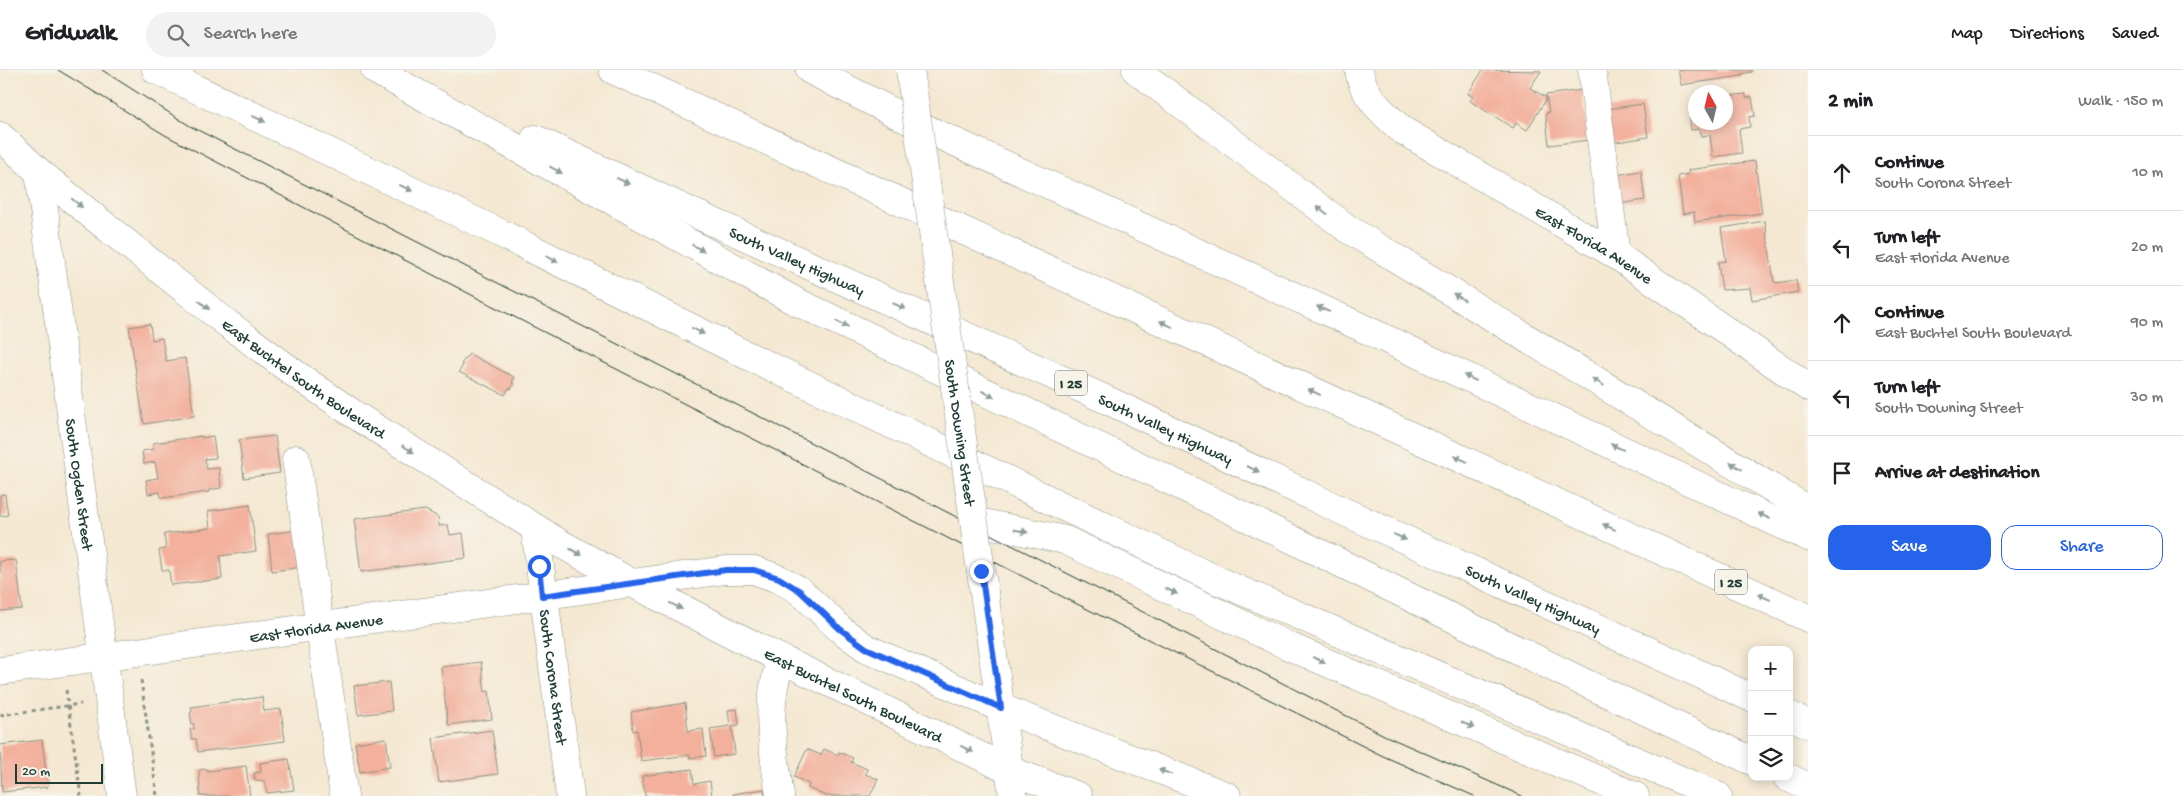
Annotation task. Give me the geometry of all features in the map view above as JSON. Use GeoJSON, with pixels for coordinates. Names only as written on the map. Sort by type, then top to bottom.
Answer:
{"type":"FeatureCollection","features":[{"type":"Feature","properties":{"kind":"main road"},"geometry":{"type":"LineString","coordinates":[[156,70],[492,229],[738,350],[1221,582],[1718,796]]}},
{"type":"Feature","properties":{"kind":"main road"},"geometry":{"type":"LineString","coordinates":[[375,70],[793,300],[1277,532],[1581,681],[1748,759]]}},
{"type":"Feature","properties":{"kind":"main road","name":"South Valley Highway"},"geometry":{"type":"LineString","coordinates":[[390,70],[689,211],[1107,400],[1334,507],[1748,696]]}},
{"type":"Feature","properties":{"kind":"main road","name":"I 25"},"geometry":{"type":"LineString","coordinates":[[613,70],[1808,618]]}},
{"type":"Feature","properties":{"kind":"main road"},"geometry":{"type":"LineString","coordinates":[[810,70],[922,127],[1355,324],[1808,537]]}},
{"type":"Feature","properties":{"kind":"main road","name":"South Downing Street"},"geometry":{"type":"LineString","coordinates":[[910,70],[1011,783]]}},
{"type":"Feature","properties":{"kind":"main road"},"geometry":{"type":"LineString","coordinates":[[1136,70],[1348,229],[1808,510]]}},
{"type":"Feature","properties":{"kind":"main road","name":"East Florida Avenue"},"geometry":{"type":"LineString","coordinates":[[1359,70],[1360,76],[1376,107],[1402,130],[1616,255],[1808,387]]}},
{"type":"Feature","properties":{"kind":"main road"},"geometry":{"type":"LineString","coordinates":[[1592,70],[1616,255]]}},
{"type":"Feature","properties":{"kind":"main road","name":"East Buchtel South Boulevard"},"geometry":{"type":"LineString","coordinates":[[0,136],[39,172],[228,324],[294,373],[362,420],[535,528],[632,583],[1011,783],[1078,796]]}},
{"type":"Feature","properties":{"kind":"main road","name":"South Ogden Street"},"geometry":{"type":"LineString","coordinates":[[39,172],[122,796]]}},
{"type":"Feature","properties":{"kind":"main road"},"geometry":{"type":"LineString","coordinates":[[296,459],[344,796]]}},
{"type":"Feature","properties":{"kind":"main road"},"geometry":{"type":"LineString","coordinates":[[974,521],[1064,540],[1286,645],[1635,796]]}},
{"type":"Feature","properties":{"kind":"main road","name":"South Corona Street"},"geometry":{"type":"LineString","coordinates":[[535,528],[542,596],[570,796]]}},
{"type":"Feature","properties":{"kind":"main road"},"geometry":{"type":"LineString","coordinates":[[632,583],[726,570],[754,570],[779,578],[800,591],[840,629],[866,648],[1001,708],[1227,796]]}},
{"type":"Feature","properties":{"kind":"main road","name":"East Florida Avenue"},"geometry":{"type":"LineString","coordinates":[[0,671],[632,583]]}},
{"type":"Feature","properties":{"kind":"main road"},"geometry":{"type":"LineString","coordinates":[[780,796],[771,731],[770,708],[773,683],[781,660]]}},
{"type":"Feature","properties":{"kind":"main road"},"geometry":{"type":"LineString","coordinates":[[1793,717],[1808,724]]}},
{"type":"Feature","properties":{"kind":"main road"},"geometry":{"type":"LineString","coordinates":[[1793,780],[1808,787]]}},
{"type":"Feature","properties":{"kind":"path"},"geometry":{"type":"LineString","coordinates":[[140,673],[157,796]]}},
{"type":"Feature","properties":{"kind":"path"},"geometry":{"type":"LineString","coordinates":[[65,684],[81,796]]}},
{"type":"Feature","properties":{"kind":"path"},"geometry":{"type":"LineString","coordinates":[[0,715],[90,702]]}},
{"type":"Feature","properties":{"kind":"building"},"geometry":{"type":"Polygon","coordinates":[[[1483,70],[1541,71],[1530,88],[1547,98],[1527,130],[1516,123],[1513,128],[1470,101],[1473,97],[1468,94],[1483,70]]]}},
{"type":"Feature","properties":{"kind":"building"},"geometry":{"type":"Polygon","coordinates":[[[1678,70],[1752,70],[1752,72],[1741,74],[1742,76],[1681,85],[1678,70]]]}},
{"type":"Feature","properties":{"kind":"building"},"geometry":{"type":"Polygon","coordinates":[[[1582,90],[1589,140],[1549,145],[1546,113],[1549,113],[1546,95],[1582,90]]]}},
{"type":"Feature","properties":{"kind":"building"},"geometry":{"type":"Polygon","coordinates":[[[1746,94],[1746,98],[1752,97],[1755,116],[1749,117],[1750,127],[1739,129],[1742,153],[1713,157],[1710,135],[1701,136],[1700,130],[1733,130],[1733,95],[1746,94]]]}},
{"type":"Feature","properties":{"kind":"building"},"geometry":{"type":"Polygon","coordinates":[[[1643,104],[1648,137],[1611,143],[1606,109],[1643,104]]]}},
{"type":"Feature","properties":{"kind":"building"},"geometry":{"type":"Polygon","coordinates":[[[1755,161],[1762,213],[1695,222],[1694,212],[1683,214],[1678,176],[1689,174],[1688,170],[1755,161]]]}},
{"type":"Feature","properties":{"kind":"building"},"geometry":{"type":"Polygon","coordinates":[[[1641,171],[1645,200],[1618,204],[1615,175],[1641,171]]]}},
{"type":"Feature","properties":{"kind":"building"},"geometry":{"type":"Polygon","coordinates":[[[1765,221],[1774,282],[1796,280],[1798,292],[1752,300],[1750,288],[1722,290],[1718,262],[1726,261],[1721,228],[1765,221]]]}},
{"type":"Feature","properties":{"kind":"building"},"geometry":{"type":"Polygon","coordinates":[[[150,324],[152,340],[162,338],[166,361],[185,358],[194,416],[144,424],[129,327],[150,324]]]}},
{"type":"Feature","properties":{"kind":"building"},"geometry":{"type":"Polygon","coordinates":[[[469,354],[514,377],[512,383],[514,384],[511,389],[509,388],[505,395],[459,372],[463,365],[461,364],[469,354]]]}},
{"type":"Feature","properties":{"kind":"building"},"geometry":{"type":"Polygon","coordinates":[[[202,436],[202,438],[213,436],[216,458],[205,459],[207,469],[219,468],[221,488],[209,490],[209,492],[161,498],[160,492],[148,494],[146,480],[158,478],[155,462],[144,464],[142,451],[154,449],[153,443],[202,436]]]}},
{"type":"Feature","properties":{"kind":"building"},"geometry":{"type":"Polygon","coordinates":[[[275,436],[280,473],[244,478],[239,440],[275,436]]]}},
{"type":"Feature","properties":{"kind":"building"},"geometry":{"type":"Polygon","coordinates":[[[5,494],[8,515],[0,516],[0,495],[5,494]]]}},
{"type":"Feature","properties":{"kind":"building"},"geometry":{"type":"Polygon","coordinates":[[[250,505],[256,551],[220,556],[222,579],[171,585],[169,570],[162,570],[159,550],[166,549],[164,534],[210,528],[208,511],[250,505]]]}},
{"type":"Feature","properties":{"kind":"building"},"geometry":{"type":"Polygon","coordinates":[[[425,510],[438,517],[439,526],[448,525],[450,535],[463,533],[466,558],[361,572],[354,519],[425,510]]]}},
{"type":"Feature","properties":{"kind":"building"},"geometry":{"type":"Polygon","coordinates":[[[299,530],[304,567],[272,571],[268,534],[299,530]]]}},
{"type":"Feature","properties":{"kind":"building"},"geometry":{"type":"Polygon","coordinates":[[[16,560],[22,609],[0,611],[0,561],[16,560]]]}},
{"type":"Feature","properties":{"kind":"building"},"geometry":{"type":"Polygon","coordinates":[[[481,662],[485,692],[489,691],[492,719],[448,725],[441,667],[481,662]]]}},
{"type":"Feature","properties":{"kind":"building"},"geometry":{"type":"Polygon","coordinates":[[[389,682],[392,711],[358,715],[354,686],[389,682]]]}},
{"type":"Feature","properties":{"kind":"building"},"geometry":{"type":"Polygon","coordinates":[[[262,697],[264,711],[281,709],[285,741],[198,752],[196,739],[192,739],[190,729],[194,729],[190,713],[192,712],[191,707],[262,697]]]}},
{"type":"Feature","properties":{"kind":"building"},"geometry":{"type":"Polygon","coordinates":[[[685,703],[688,731],[703,729],[706,756],[690,758],[690,755],[641,761],[637,730],[633,731],[631,712],[685,703]]]}},
{"type":"Feature","properties":{"kind":"building"},"geometry":{"type":"Polygon","coordinates":[[[737,709],[739,725],[732,726],[735,754],[714,757],[710,729],[730,726],[728,710],[737,709]]]}},
{"type":"Feature","properties":{"kind":"building"},"geometry":{"type":"Polygon","coordinates":[[[492,730],[498,774],[439,782],[433,738],[492,730]]]}},
{"type":"Feature","properties":{"kind":"building"},"geometry":{"type":"Polygon","coordinates":[[[386,738],[390,767],[360,772],[355,743],[386,738]]]}},
{"type":"Feature","properties":{"kind":"building"},"geometry":{"type":"Polygon","coordinates":[[[42,740],[48,787],[2,792],[0,745],[42,740]]]}},
{"type":"Feature","properties":{"kind":"building"},"geometry":{"type":"Polygon","coordinates":[[[807,749],[821,755],[824,749],[838,755],[839,752],[853,758],[851,762],[867,769],[865,774],[878,779],[870,796],[826,796],[808,788],[809,784],[794,777],[807,749]]]}},
{"type":"Feature","properties":{"kind":"building"},"geometry":{"type":"Polygon","coordinates":[[[289,759],[294,790],[267,793],[265,781],[255,780],[254,773],[261,772],[260,763],[289,759]]]}},
{"type":"Feature","properties":{"kind":"building"},"geometry":{"type":"Polygon","coordinates":[[[246,766],[250,796],[200,796],[199,770],[207,769],[208,771],[246,766]]]}},
{"type":"Feature","properties":{"kind":"building"},"geometry":{"type":"Polygon","coordinates":[[[692,769],[694,784],[710,781],[712,796],[645,796],[642,776],[692,769]]]}},
{"type":"Feature","properties":{"kind":"building"},"geometry":{"type":"Polygon","coordinates":[[[764,789],[765,796],[733,796],[733,794],[764,789]]]}},
{"type":"Feature","properties":{"kind":"tram line"},"geometry":{"type":"LineString","coordinates":[[58,70],[165,135],[489,304],[1065,598],[1383,756],[1474,796]]}},
{"type":"Feature","properties":{"kind":"tram line"},"geometry":{"type":"LineString","coordinates":[[102,70],[190,126],[1386,736],[1522,796]]}},
{"type":"Feature","properties":{"kind":"route"},"geometry":{"type":"LineString","coordinates":[[539,566],[542,596],[726,570],[754,570],[779,578],[800,591],[840,629],[866,648],[1001,708],[981,571]]}}]}
